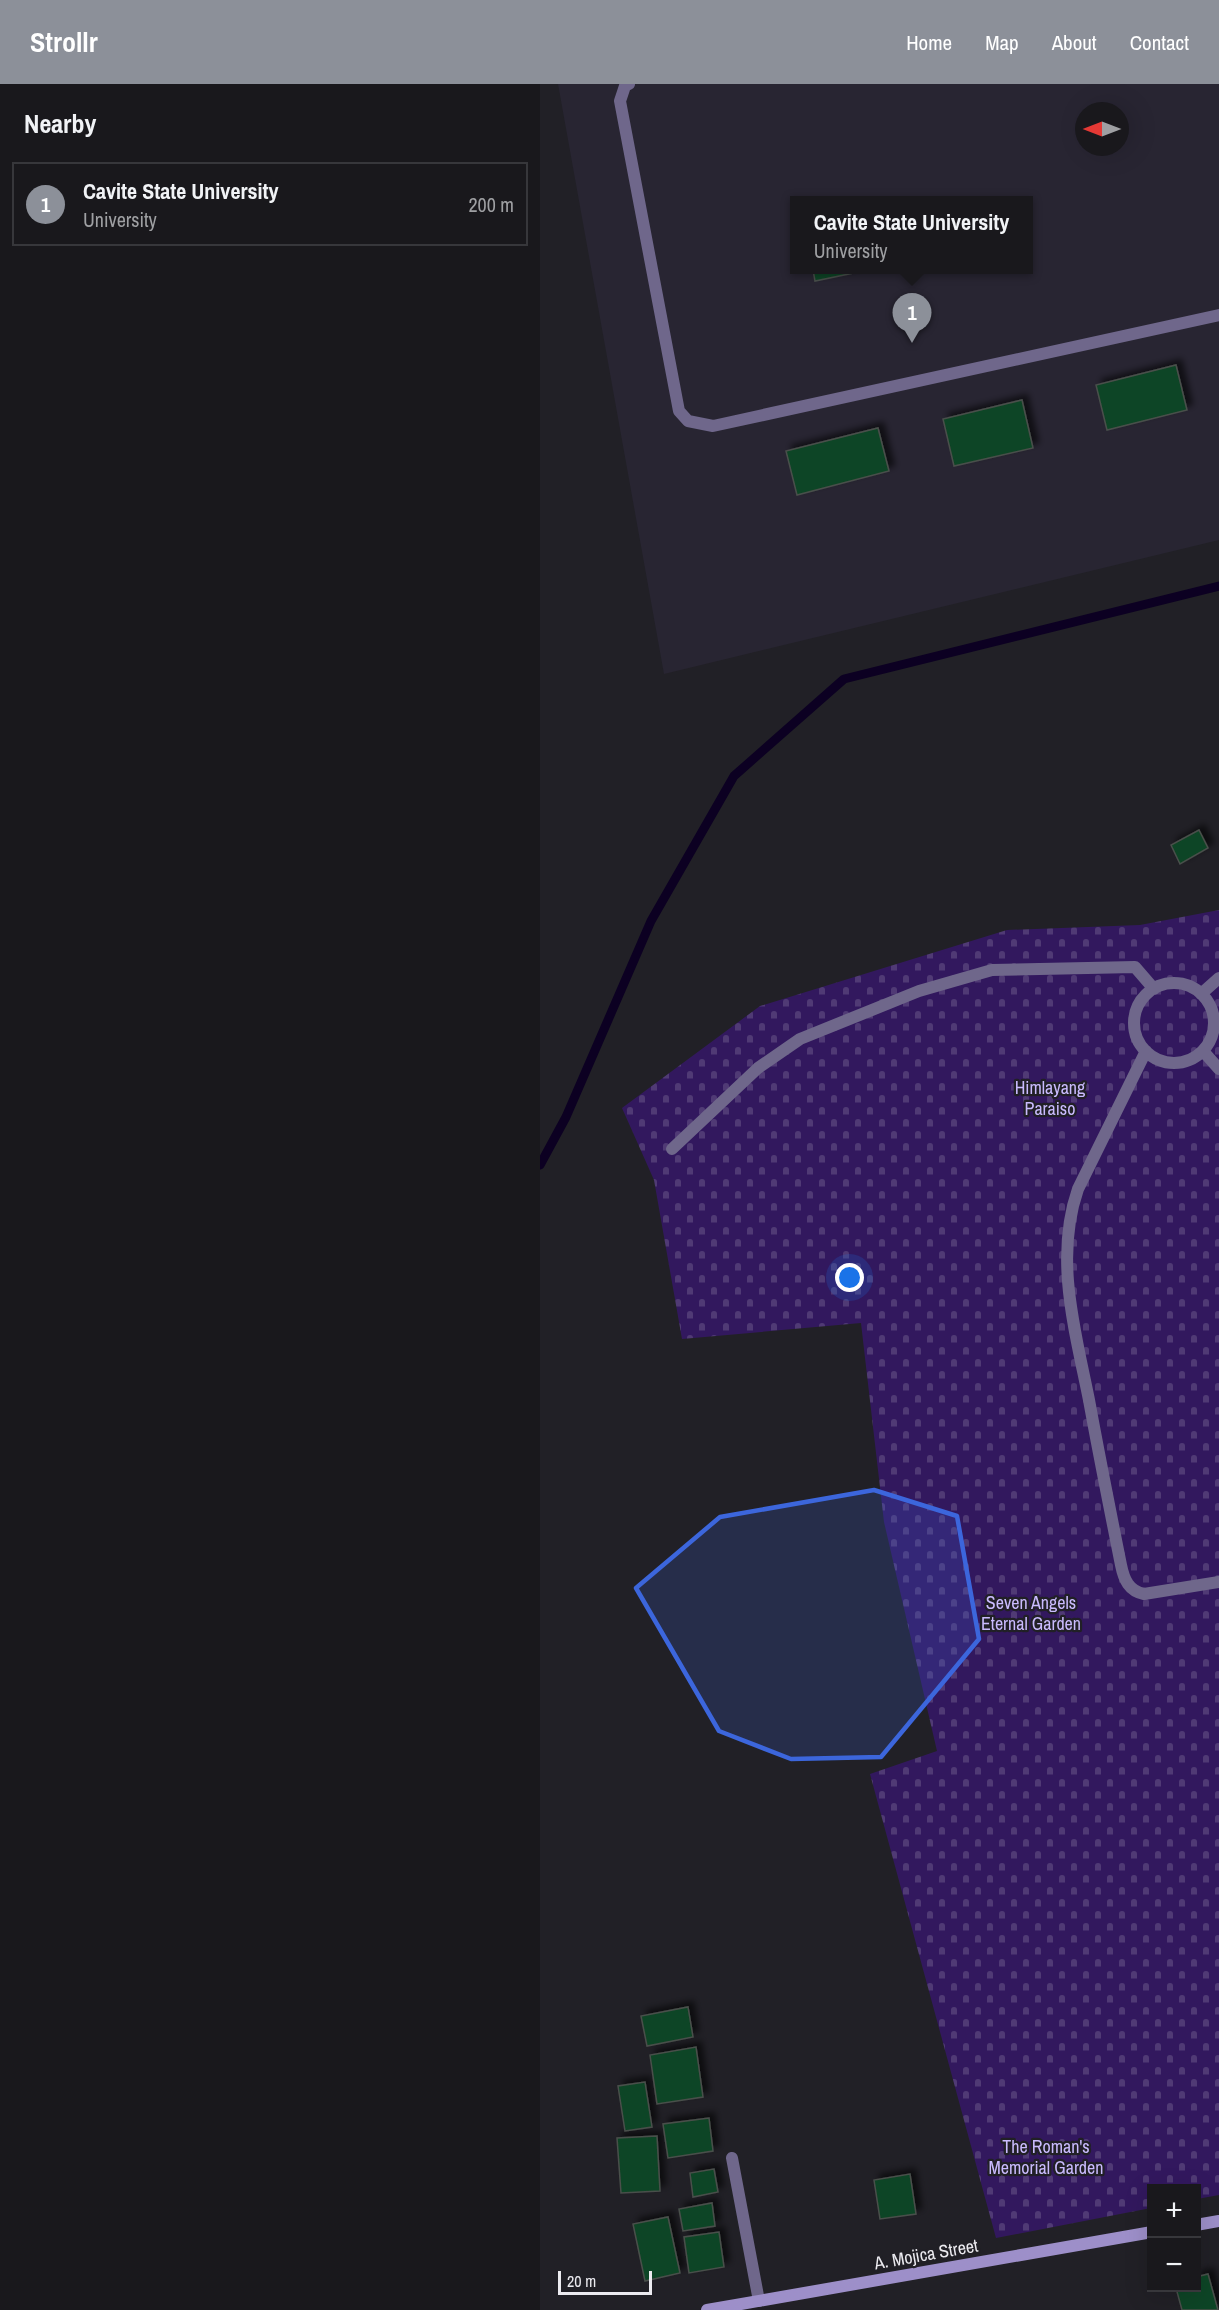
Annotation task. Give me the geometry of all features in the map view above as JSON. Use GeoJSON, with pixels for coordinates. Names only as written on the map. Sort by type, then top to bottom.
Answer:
{"type":"FeatureCollection","features":[{"type":"Feature","properties":{"kind":"main road"},"geometry":{"type":"LineString","coordinates":[[1201,2224],[1219,2221]]}},
{"type":"Feature","properties":{"kind":"main road","name":"A. Mojica Street"},"geometry":{"type":"LineString","coordinates":[[707,2310],[1147,2233]]}},
{"type":"Feature","properties":{"kind":"lane"},"geometry":{"type":"LineString","coordinates":[[629,84],[625,86],[620,101],[679,411],[688,421],[713,426],[1219,315]]}},
{"type":"Feature","properties":{"kind":"lane"},"geometry":{"type":"LineString","coordinates":[[672,1149],[758,1068],[800,1040],[949,980],[1008,968],[1135,967],[1154,989]]}},
{"type":"Feature","properties":{"kind":"lane"},"geometry":{"type":"LineString","coordinates":[[1201,994],[1219,978]]}},
{"type":"Feature","properties":{"kind":"lane"},"geometry":{"type":"LineString","coordinates":[[1178,984],[1201,994],[1209,1004],[1214,1028],[1203,1051],[1181,1063],[1156,1059],[1146,1051],[1135,1031],[1135,1020],[1143,998],[1154,989],[1178,984]]}},
{"type":"Feature","properties":{"kind":"lane"},"geometry":{"type":"LineString","coordinates":[[1146,1051],[1078,1189],[1071,1210],[1066,1254],[1071,1306],[1121,1565],[1127,1583],[1137,1593],[1144,1594],[1219,1582]]}},
{"type":"Feature","properties":{"kind":"lane"},"geometry":{"type":"LineString","coordinates":[[1203,1051],[1219,1069]]}},
{"type":"Feature","properties":{"kind":"lane"},"geometry":{"type":"LineString","coordinates":[[732,2158],[759,2301]]}},
{"type":"Feature","properties":{"kind":"highlighted area"},"geometry":{"type":"Polygon","coordinates":[[[874,1490],[957,1516],[979,1639],[881,1757],[791,1759],[719,1731],[636,1588],[720,1517],[874,1490]]]}},
{"type":"Feature","properties":{"kind":"shaded area"},"geometry":{"type":"Polygon","coordinates":[[[558,84],[1219,84],[1219,540],[664,674],[558,84]]]}},
{"type":"Feature","properties":{"kind":"green space"},"geometry":{"type":"Polygon","coordinates":[[[1219,910],[1219,2195],[1201,2198],[1201,2184],[1147,2184],[1147,2209],[996,2238],[870,1774],[937,1751],[884,1522],[861,1323],[682,1339],[654,1180],[622,1108],[760,1006],[1007,930],[1140,925],[1219,910]]]}},
{"type":"Feature","properties":{"kind":"building"},"geometry":{"type":"Polygon","coordinates":[[[814,274],[849,274],[815,281],[814,274]]]}},
{"type":"Feature","properties":{"kind":"building"},"geometry":{"type":"Polygon","coordinates":[[[1176,365],[1187,410],[1107,430],[1096,385],[1176,365]]]}},
{"type":"Feature","properties":{"kind":"building"},"geometry":{"type":"Polygon","coordinates":[[[1022,400],[1033,448],[954,466],[943,419],[1022,400]]]}},
{"type":"Feature","properties":{"kind":"building"},"geometry":{"type":"Polygon","coordinates":[[[878,428],[889,471],[797,495],[786,451],[878,428]]]}},
{"type":"Feature","properties":{"kind":"building"},"geometry":{"type":"Polygon","coordinates":[[[1199,830],[1208,848],[1180,864],[1171,845],[1199,830]]]}},
{"type":"Feature","properties":{"kind":"building"},"geometry":{"type":"Polygon","coordinates":[[[688,2007],[693,2037],[647,2046],[641,2016],[688,2007]]]}},
{"type":"Feature","properties":{"kind":"building"},"geometry":{"type":"Polygon","coordinates":[[[696,2047],[703,2097],[657,2104],[650,2055],[696,2047]]]}},
{"type":"Feature","properties":{"kind":"building"},"geometry":{"type":"Polygon","coordinates":[[[645,2082],[652,2127],[625,2131],[618,2086],[645,2082]]]}},
{"type":"Feature","properties":{"kind":"building"},"geometry":{"type":"Polygon","coordinates":[[[709,2118],[713,2151],[668,2158],[663,2124],[709,2118]]]}},
{"type":"Feature","properties":{"kind":"building"},"geometry":{"type":"Polygon","coordinates":[[[657,2136],[660,2191],[621,2193],[617,2138],[657,2136]]]}},
{"type":"Feature","properties":{"kind":"building"},"geometry":{"type":"Polygon","coordinates":[[[714,2169],[718,2192],[693,2197],[690,2173],[714,2169]]]}},
{"type":"Feature","properties":{"kind":"building"},"geometry":{"type":"Polygon","coordinates":[[[910,2174],[916,2214],[880,2219],[874,2180],[910,2174]]]}},
{"type":"Feature","properties":{"kind":"building"},"geometry":{"type":"Polygon","coordinates":[[[712,2203],[715,2226],[683,2231],[679,2209],[712,2203]]]}},
{"type":"Feature","properties":{"kind":"building"},"geometry":{"type":"Polygon","coordinates":[[[668,2217],[680,2273],[645,2281],[633,2224],[668,2217]]]}},
{"type":"Feature","properties":{"kind":"building"},"geometry":{"type":"Polygon","coordinates":[[[719,2232],[724,2267],[689,2273],[684,2237],[719,2232]]]}},
{"type":"Feature","properties":{"kind":"building"},"geometry":{"type":"Polygon","coordinates":[[[1208,2274],[1218,2310],[1182,2310],[1177,2292],[1201,2292],[1201,2276],[1208,2274]]]}},
{"type":"Feature","properties":{"kind":"waterway"},"geometry":{"type":"LineString","coordinates":[[540,1165],[566,1117],[651,921],[734,776],[844,679],[1219,586]]}},
{"type":"Feature","properties":{"kind":"place","name":"Cavite State University"},"geometry":{"type":"Point","coordinates":[912,343]}},
{"type":"Feature","properties":{"kind":"park label","name":"Himlayang Paraiso"},"geometry":{"type":"Point","coordinates":[1050,1097]}},
{"type":"Feature","properties":{"kind":"park label","name":"Seven Angels Eternal Garden"},"geometry":{"type":"Point","coordinates":[1031,1612]}},
{"type":"Feature","properties":{"kind":"park label","name":"The Roman's Memorial Garden"},"geometry":{"type":"Point","coordinates":[1046,2156]}}]}
